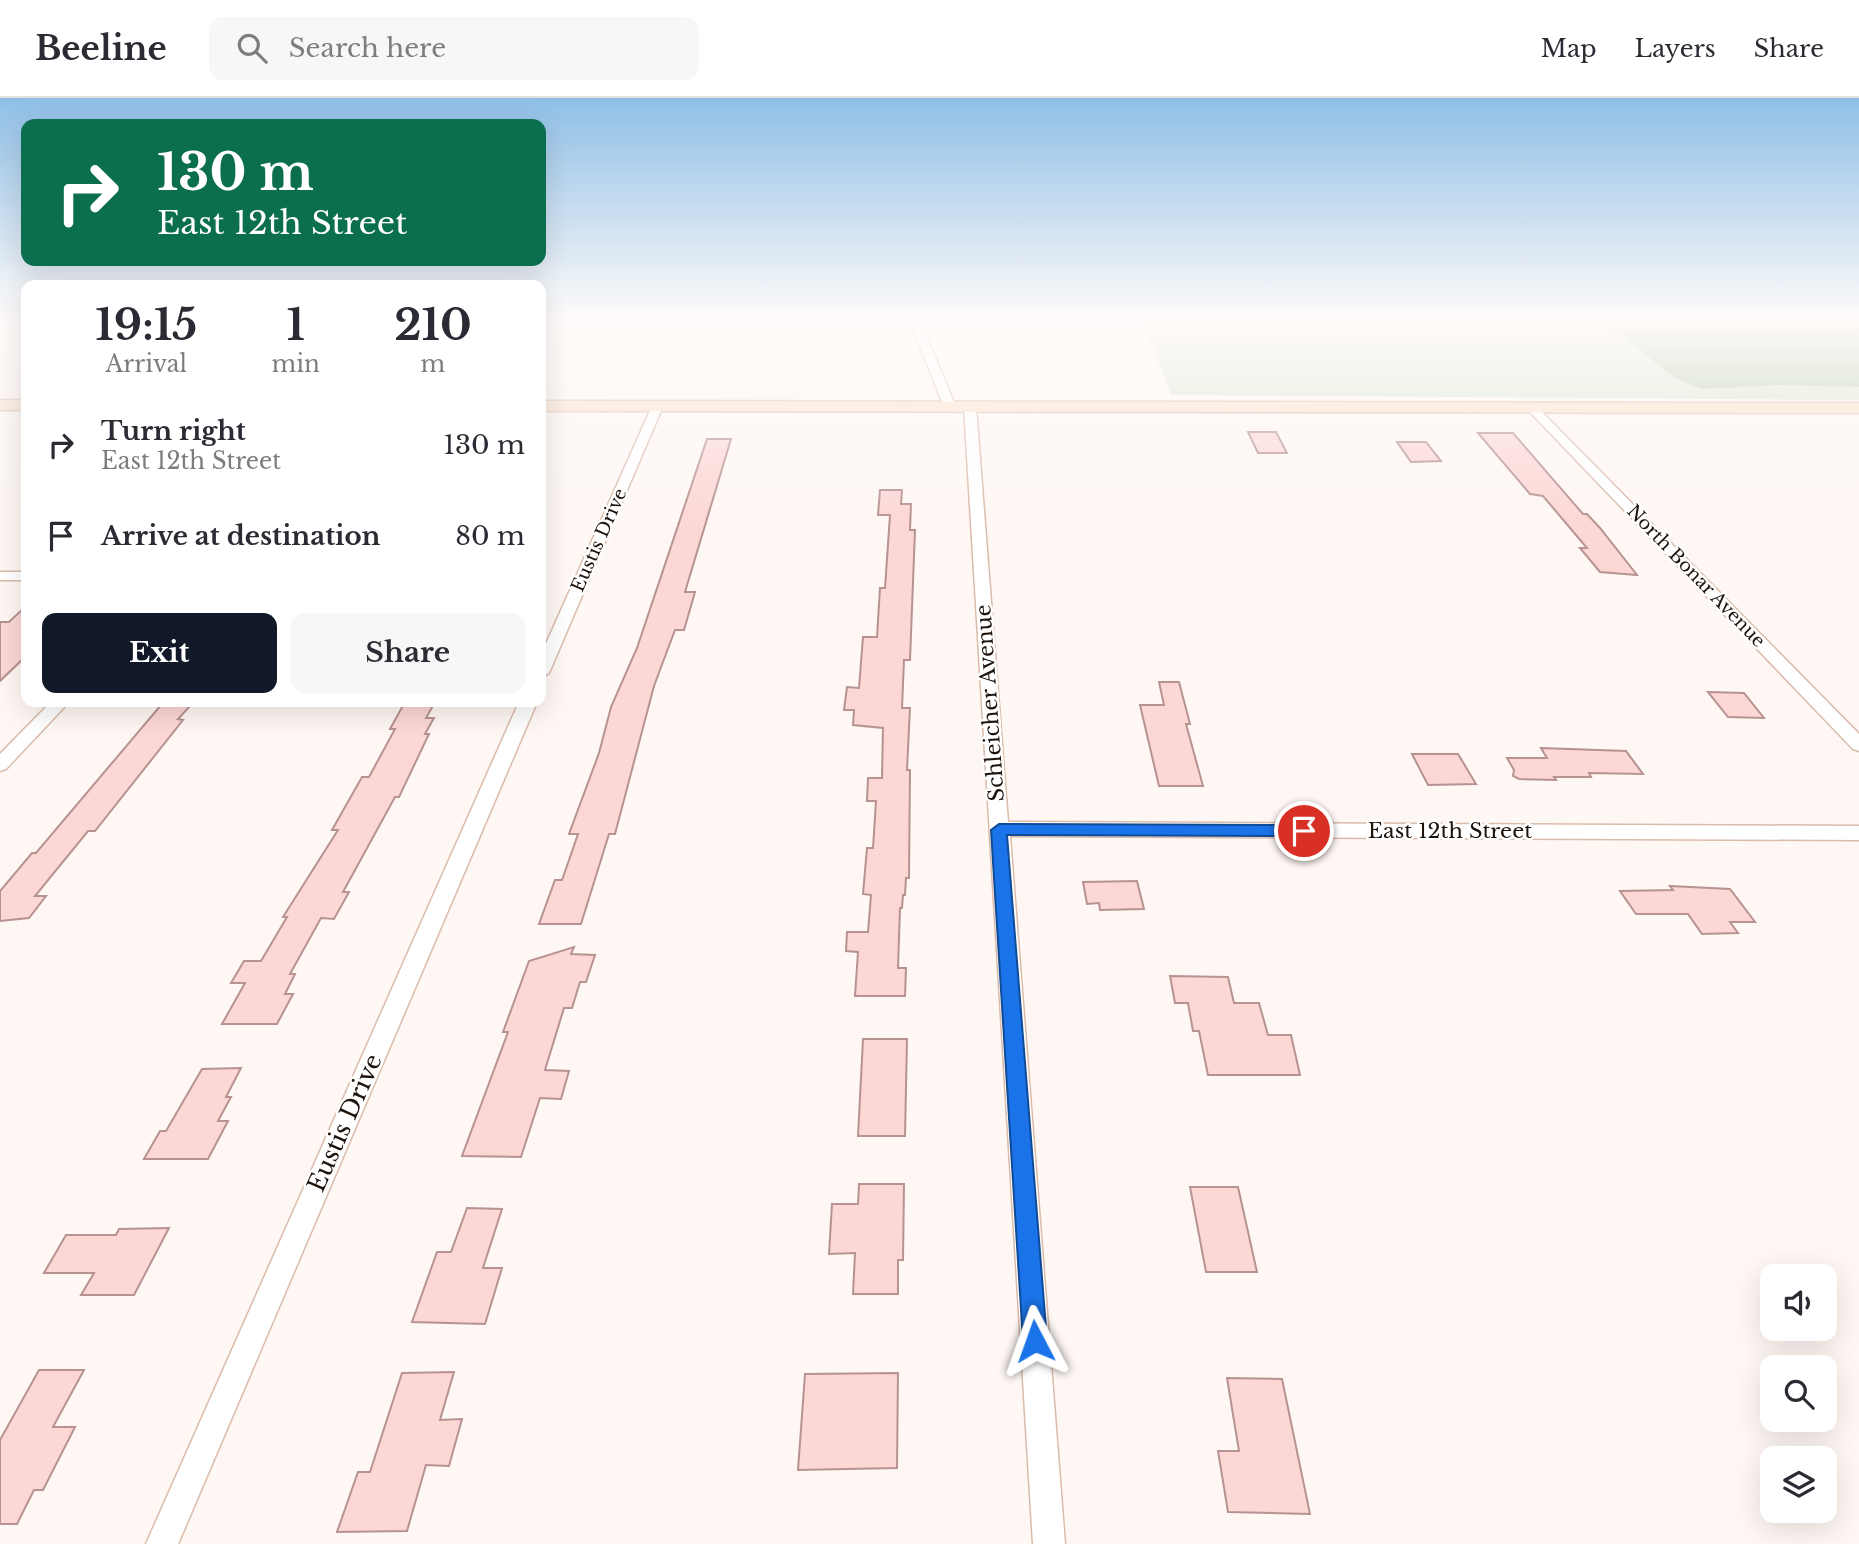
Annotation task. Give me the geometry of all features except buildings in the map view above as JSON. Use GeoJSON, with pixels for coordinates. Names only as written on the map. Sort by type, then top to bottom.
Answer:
{"type":"FeatureCollection","features":[{"type":"Feature","properties":{"kind":"main road"},"geometry":{"type":"LineString","coordinates":[[0,405],[21,405]]}},
{"type":"Feature","properties":{"kind":"main road"},"geometry":{"type":"LineString","coordinates":[[546,406],[1859,408]]}},
{"type":"Feature","properties":{"kind":"street","name":"Schleicher Avenue"},"geometry":{"type":"LineString","coordinates":[[950,388],[960,407],[999,830],[1049,1544]]}},
{"type":"Feature","properties":{"kind":"street","name":"Eustis Drive"},"geometry":{"type":"LineString","coordinates":[[546,661],[657,406]]}},
{"type":"Feature","properties":{"kind":"street","name":"North Bonar Avenue"},"geometry":{"type":"LineString","coordinates":[[1532,408],[1859,745]]}},
{"type":"Feature","properties":{"kind":"street"},"geometry":{"type":"LineString","coordinates":[[0,576],[21,576]]}},
{"type":"Feature","properties":{"kind":"street"},"geometry":{"type":"LineString","coordinates":[[0,765],[55,707]]}},
{"type":"Feature","properties":{"kind":"street","name":"Eustis Drive"},"geometry":{"type":"LineString","coordinates":[[162,1544],[526,707]]}},
{"type":"Feature","properties":{"kind":"street","name":"East 12th Street"},"geometry":{"type":"LineString","coordinates":[[999,830],[1859,833]]}},
{"type":"Feature","properties":{"kind":"green space"},"geometry":{"type":"Polygon","coordinates":[[[1169,388],[1859,388],[1859,400],[1171,395],[1169,388]]]}},
{"type":"Feature","properties":{"kind":"route"},"geometry":{"type":"LineString","coordinates":[[1035,1341],[999,830],[1304,831]]}}]}
